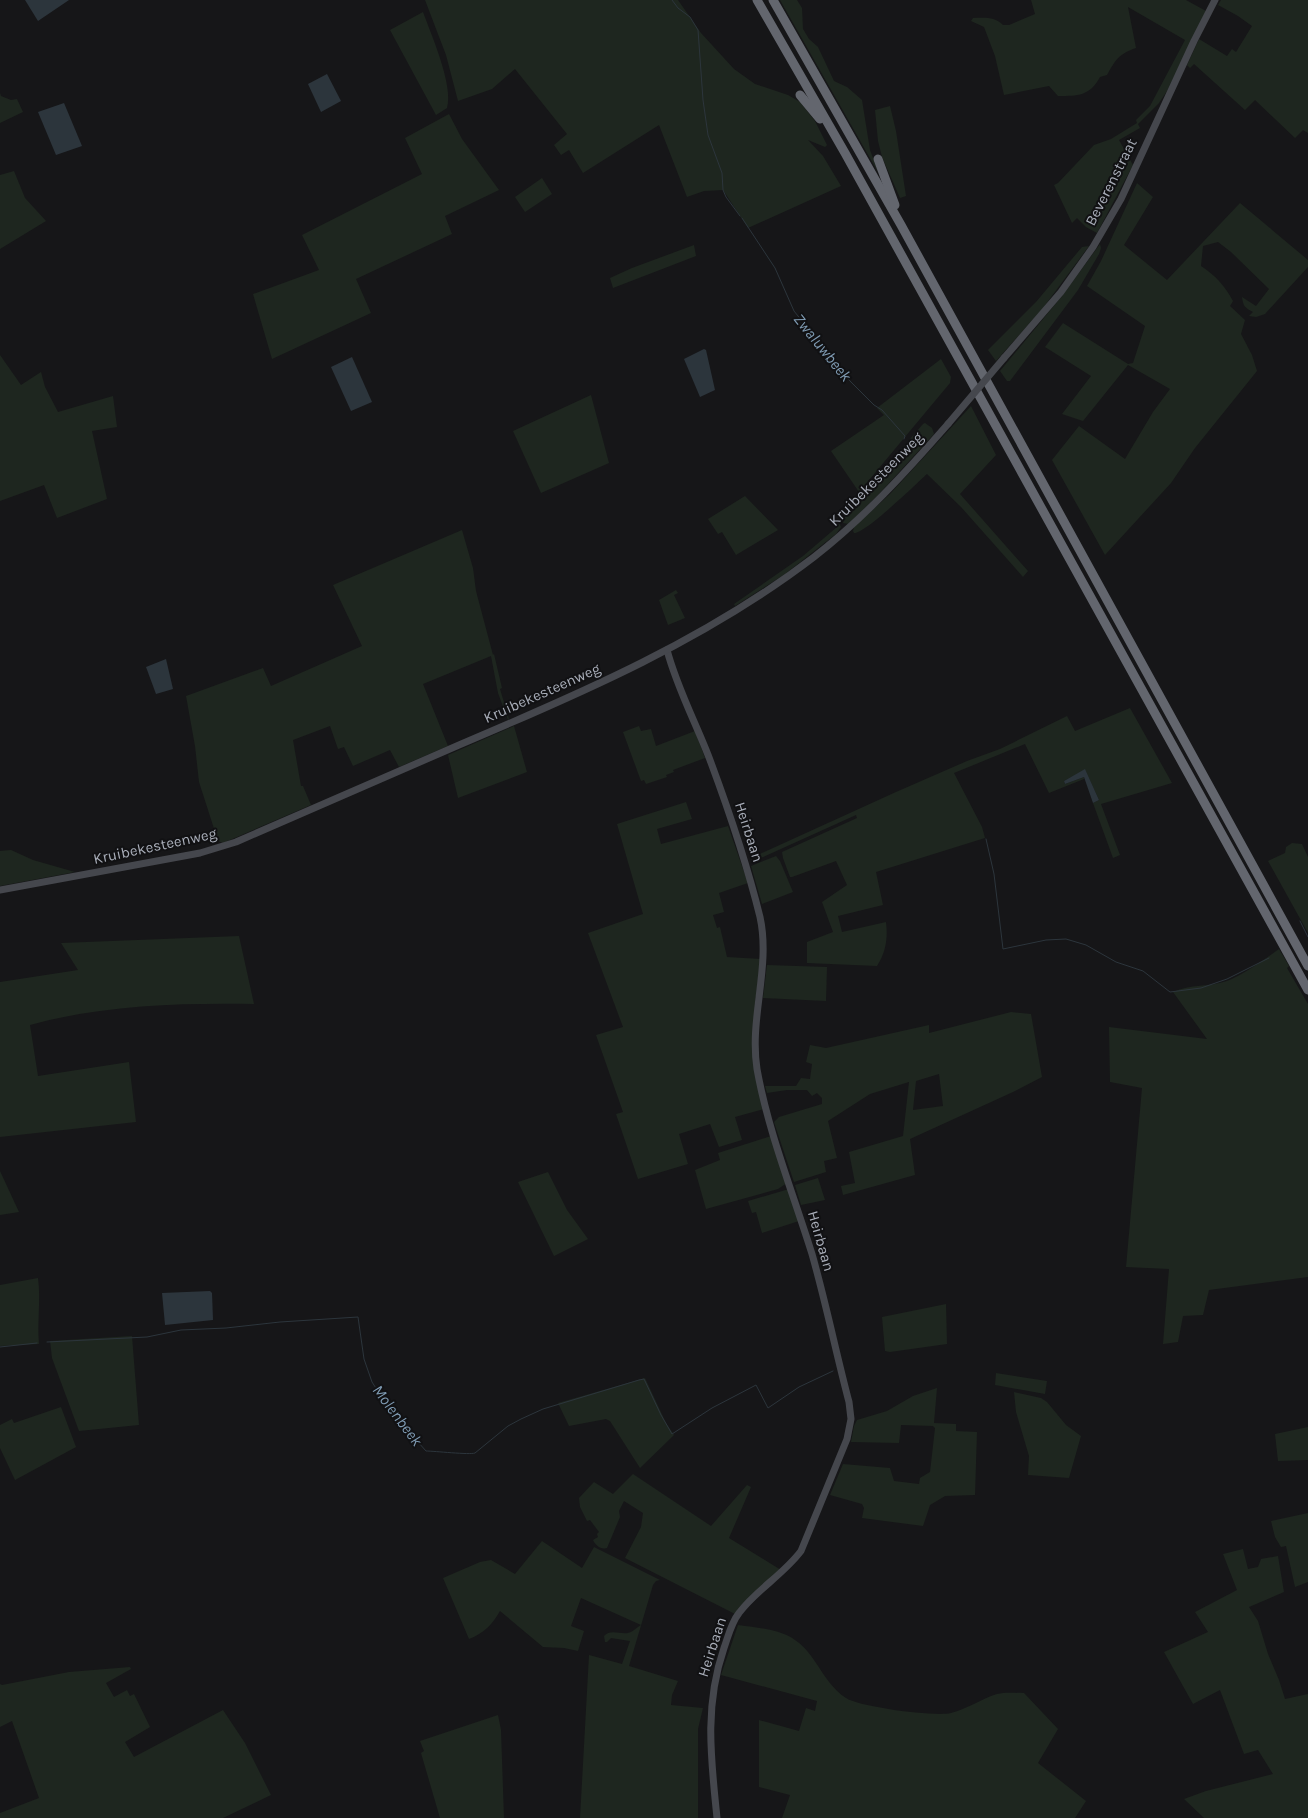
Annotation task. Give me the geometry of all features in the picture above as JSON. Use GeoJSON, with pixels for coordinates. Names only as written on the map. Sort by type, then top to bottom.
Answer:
{"type":"FeatureCollection","features":[{"type":"Feature","properties":{"kind":"highway"},"geometry":{"type":"LineString","coordinates":[[757,0],[845,153],[1308,990]]}},
{"type":"Feature","properties":{"kind":"highway"},"geometry":{"type":"LineString","coordinates":[[774,0],[901,225],[1308,966]]}},
{"type":"Feature","properties":{"kind":"highway"},"geometry":{"type":"LineString","coordinates":[[800,95],[812,108],[845,153]]}},
{"type":"Feature","properties":{"kind":"highway"},"geometry":{"type":"LineString","coordinates":[[878,159],[901,225]]}},
{"type":"Feature","properties":{"kind":"street","name":"Beverenstraat"},"geometry":{"type":"LineString","coordinates":[[1004,358],[1061,292],[1117,206],[1215,0]]}},
{"type":"Feature","properties":{"kind":"street","name":"Kruibekesteenweg"},"geometry":{"type":"LineString","coordinates":[[0,890],[200,853],[236,842],[521,719],[688,639],[780,581],[846,530],[908,470],[1004,358]]}},
{"type":"Feature","properties":{"kind":"street","name":"Heirbaan"},"geometry":{"type":"LineString","coordinates":[[667,650],[672,671],[710,760],[756,903],[764,945],[755,1031],[757,1067],[770,1124],[812,1256],[849,1402],[851,1419],[847,1439],[801,1551],[792,1563],[738,1613],[725,1644],[715,1676],[711,1712],[712,1764],[717,1818]]}},
{"type":"Feature","properties":{"kind":"shaded area"},"geometry":{"type":"Polygon","coordinates":[[[25,0],[69,0],[38,21],[25,0]]]}},
{"type":"Feature","properties":{"kind":"shaded area"},"geometry":{"type":"Polygon","coordinates":[[[425,0],[678,0],[701,33],[734,69],[755,84],[788,95],[800,102],[815,121],[827,145],[825,147],[808,140],[823,156],[841,186],[748,228],[723,190],[704,191],[687,197],[659,125],[583,173],[569,150],[561,155],[554,145],[567,134],[515,69],[492,89],[458,101],[446,55],[425,0]]]}},
{"type":"Feature","properties":{"kind":"shaded area"},"geometry":{"type":"Polygon","coordinates":[[[780,0],[797,0],[802,8],[803,29],[809,39],[818,47],[834,81],[847,87],[862,100],[870,150],[879,174],[780,0]]]}},
{"type":"Feature","properties":{"kind":"shaded area"},"geometry":{"type":"Polygon","coordinates":[[[1031,0],[1186,0],[1206,11],[1167,91],[1159,103],[1138,124],[1140,128],[1119,140],[1133,165],[1097,233],[1086,227],[1077,218],[1072,223],[1054,185],[1094,145],[1111,139],[1137,123],[1136,120],[1150,106],[1185,40],[1128,7],[1136,48],[1118,58],[1107,75],[1100,77],[1088,91],[1072,96],[1058,96],[1049,86],[1004,95],[995,56],[984,27],[971,21],[973,18],[989,18],[1003,25],[1009,25],[1035,14],[1031,0]]]}},
{"type":"Feature","properties":{"kind":"shaded area"},"geometry":{"type":"Polygon","coordinates":[[[1221,0],[1308,0],[1308,133],[1303,130],[1295,138],[1255,100],[1245,110],[1194,64],[1190,68],[1187,65],[1199,39],[1227,56],[1232,49],[1236,52],[1252,26],[1218,5],[1221,0]]]}},
{"type":"Feature","properties":{"kind":"shaded area"},"geometry":{"type":"Polygon","coordinates":[[[423,12],[441,60],[447,87],[447,108],[436,115],[390,30],[423,12]]]}},
{"type":"Feature","properties":{"kind":"shaded area"},"geometry":{"type":"Polygon","coordinates":[[[327,74],[341,101],[321,112],[308,84],[327,74]]]}},
{"type":"Feature","properties":{"kind":"shaded area"},"geometry":{"type":"Polygon","coordinates":[[[0,93],[1,96],[11,100],[17,99],[23,112],[0,123],[0,93]]]}},
{"type":"Feature","properties":{"kind":"shaded area"},"geometry":{"type":"Polygon","coordinates":[[[64,103],[82,146],[56,155],[38,112],[64,103]]]}},
{"type":"Feature","properties":{"kind":"shaded area"},"geometry":{"type":"Polygon","coordinates":[[[890,106],[896,131],[906,196],[900,198],[882,157],[878,141],[875,110],[890,106]]]}},
{"type":"Feature","properties":{"kind":"shaded area"},"geometry":{"type":"Polygon","coordinates":[[[449,114],[462,139],[499,190],[445,216],[452,234],[356,279],[371,313],[272,359],[253,294],[319,270],[302,235],[422,174],[405,138],[449,114]]]}},
{"type":"Feature","properties":{"kind":"shaded area"},"geometry":{"type":"Polygon","coordinates":[[[14,171],[25,198],[46,221],[0,249],[0,175],[14,171]]]}},
{"type":"Feature","properties":{"kind":"shaded area"},"geometry":{"type":"Polygon","coordinates":[[[542,178],[552,194],[525,212],[515,197],[542,178]]]}},
{"type":"Feature","properties":{"kind":"shaded area"},"geometry":{"type":"Polygon","coordinates":[[[1137,183],[1153,197],[1124,245],[1167,280],[1240,203],[1308,260],[1308,267],[1265,314],[1256,317],[1249,316],[1253,312],[1245,306],[1242,297],[1256,306],[1269,289],[1218,242],[1203,246],[1201,266],[1211,273],[1223,286],[1233,301],[1230,306],[1245,320],[1241,334],[1252,355],[1257,371],[1195,448],[1171,483],[1105,555],[1052,460],[1079,426],[1125,459],[1153,412],[1170,389],[1128,365],[1083,421],[1062,414],[1091,376],[1045,347],[1063,323],[1128,364],[1133,363],[1145,326],[1087,286],[1101,261],[1137,183]]]}},
{"type":"Feature","properties":{"kind":"shaded area"},"geometry":{"type":"Polygon","coordinates":[[[1100,244],[1099,254],[1078,290],[1010,381],[1007,381],[1000,371],[1062,296],[1100,244]]]}},
{"type":"Feature","properties":{"kind":"shaded area"},"geometry":{"type":"Polygon","coordinates":[[[694,245],[696,256],[613,288],[610,278],[694,245]]]}},
{"type":"Feature","properties":{"kind":"shaded area"},"geometry":{"type":"Polygon","coordinates":[[[1089,246],[1043,308],[996,361],[988,350],[1036,302],[1082,247],[1089,246]]]}},
{"type":"Feature","properties":{"kind":"shaded area"},"geometry":{"type":"Polygon","coordinates":[[[704,349],[706,350],[715,390],[700,397],[684,359],[704,349]]]}},
{"type":"Feature","properties":{"kind":"shaded area"},"geometry":{"type":"Polygon","coordinates":[[[0,355],[21,385],[41,372],[45,387],[58,412],[113,396],[117,427],[92,431],[107,499],[57,518],[44,485],[0,501],[0,355]]]}},
{"type":"Feature","properties":{"kind":"shaded area"},"geometry":{"type":"Polygon","coordinates":[[[352,357],[372,402],[351,411],[331,367],[352,357]]]}},
{"type":"Feature","properties":{"kind":"shaded area"},"geometry":{"type":"Polygon","coordinates":[[[941,359],[951,377],[950,383],[859,492],[831,451],[884,415],[877,408],[941,359]]]}},
{"type":"Feature","properties":{"kind":"shaded area"},"geometry":{"type":"Polygon","coordinates":[[[591,395],[609,463],[541,493],[513,431],[591,395]]]}},
{"type":"Feature","properties":{"kind":"shaded area"},"geometry":{"type":"Polygon","coordinates":[[[971,406],[996,455],[960,494],[1028,571],[1023,577],[961,507],[927,474],[868,526],[854,533],[853,531],[854,527],[890,494],[971,406]]]}},
{"type":"Feature","properties":{"kind":"shaded area"},"geometry":{"type":"Polygon","coordinates":[[[925,423],[932,428],[934,434],[849,524],[843,523],[846,513],[925,423]]]}},
{"type":"Feature","properties":{"kind":"shaded area"},"geometry":{"type":"Polygon","coordinates":[[[745,496],[778,530],[736,555],[722,532],[718,534],[708,519],[745,496]]]}},
{"type":"Feature","properties":{"kind":"shaded area"},"geometry":{"type":"Polygon","coordinates":[[[836,517],[841,527],[836,534],[785,574],[735,606],[734,604],[803,556],[837,527],[832,521],[836,517]]]}},
{"type":"Feature","properties":{"kind":"shaded area"},"geometry":{"type":"Polygon","coordinates":[[[462,530],[473,568],[476,591],[494,654],[502,688],[500,689],[509,719],[498,693],[491,656],[423,684],[448,746],[399,767],[390,750],[353,766],[344,747],[338,749],[330,726],[293,740],[301,786],[303,786],[311,805],[223,843],[218,841],[199,782],[186,696],[263,668],[271,686],[362,646],[333,585],[462,530]]]}},
{"type":"Feature","properties":{"kind":"shaded area"},"geometry":{"type":"Polygon","coordinates":[[[676,590],[678,593],[674,595],[685,618],[668,625],[659,600],[676,590]]]}},
{"type":"Feature","properties":{"kind":"shaded area"},"geometry":{"type":"Polygon","coordinates":[[[166,659],[173,689],[156,694],[146,667],[166,659]]]}},
{"type":"Feature","properties":{"kind":"shaded area"},"geometry":{"type":"Polygon","coordinates":[[[1130,708],[1172,783],[1101,804],[1120,855],[1113,858],[1093,803],[1099,800],[1085,770],[1064,781],[1065,784],[1084,777],[1084,779],[1049,793],[1025,744],[954,773],[982,827],[985,838],[876,872],[883,905],[838,916],[842,932],[886,922],[886,945],[877,966],[807,963],[807,942],[833,932],[822,902],[847,885],[836,861],[790,877],[782,852],[857,818],[856,815],[752,862],[751,858],[896,792],[967,761],[1000,749],[1067,716],[1075,731],[1130,708]]]}},
{"type":"Feature","properties":{"kind":"shaded area"},"geometry":{"type":"Polygon","coordinates":[[[514,726],[527,772],[458,798],[448,755],[514,726]]]}},
{"type":"Feature","properties":{"kind":"shaded area"},"geometry":{"type":"Polygon","coordinates":[[[639,726],[641,731],[651,729],[656,746],[695,731],[705,758],[673,770],[674,772],[666,775],[667,777],[646,784],[644,780],[641,781],[623,732],[639,726]]]}},
{"type":"Feature","properties":{"kind":"shaded area"},"geometry":{"type":"Polygon","coordinates":[[[1085,769],[1099,800],[1093,803],[1084,777],[1065,784],[1064,781],[1085,769]]]}},
{"type":"Feature","properties":{"kind":"shaded area"},"geometry":{"type":"Polygon","coordinates":[[[686,802],[692,819],[657,829],[661,844],[728,826],[748,883],[719,893],[724,912],[713,915],[717,928],[720,927],[727,957],[761,959],[753,1031],[764,1109],[735,1117],[742,1140],[719,1147],[710,1124],[679,1134],[688,1164],[638,1179],[616,1114],[623,1112],[596,1035],[623,1027],[588,933],[643,914],[617,824],[686,802]]]}},
{"type":"Feature","properties":{"kind":"shaded area"},"geometry":{"type":"Polygon","coordinates":[[[1292,843],[1302,844],[1308,857],[1308,933],[1268,861],[1285,853],[1286,847],[1292,843]]]}},
{"type":"Feature","properties":{"kind":"shaded area"},"geometry":{"type":"Polygon","coordinates":[[[11,850],[33,860],[75,872],[0,886],[0,851],[11,850]]]}},
{"type":"Feature","properties":{"kind":"shaded area"},"geometry":{"type":"Polygon","coordinates":[[[776,856],[793,892],[762,904],[751,866],[776,856]]]}},
{"type":"Feature","properties":{"kind":"shaded area"},"geometry":{"type":"Polygon","coordinates":[[[239,936],[254,1004],[197,1004],[113,1009],[57,1018],[30,1025],[38,1076],[129,1062],[136,1122],[0,1137],[0,982],[78,970],[61,943],[239,936]]]}},
{"type":"Feature","properties":{"kind":"shaded area"},"geometry":{"type":"Polygon","coordinates":[[[1279,949],[1289,966],[1287,968],[1308,1004],[1308,1277],[1209,1290],[1203,1315],[1183,1316],[1178,1342],[1163,1344],[1169,1269],[1126,1267],[1142,1088],[1110,1082],[1109,1027],[1207,1039],[1173,992],[1180,989],[1227,981],[1247,971],[1279,949]]]}},
{"type":"Feature","properties":{"kind":"shaded area"},"geometry":{"type":"Polygon","coordinates":[[[767,965],[827,967],[826,1001],[763,998],[767,965]]]}},
{"type":"Feature","properties":{"kind":"shaded area"},"geometry":{"type":"Polygon","coordinates":[[[1011,1012],[1031,1014],[1042,1077],[910,1139],[915,1175],[843,1195],[841,1186],[855,1183],[849,1152],[903,1136],[909,1082],[870,1094],[828,1121],[837,1158],[824,1161],[826,1172],[794,1182],[774,1122],[779,1117],[822,1104],[822,1098],[817,1093],[812,1096],[807,1090],[767,1093],[765,1086],[796,1086],[801,1078],[810,1079],[812,1064],[806,1062],[810,1045],[826,1048],[929,1025],[929,1033],[1011,1012]],[[939,1074],[916,1081],[913,1110],[943,1106],[939,1074]]]}},
{"type":"Feature","properties":{"kind":"shaded area"},"geometry":{"type":"Polygon","coordinates":[[[771,1136],[787,1183],[778,1189],[706,1209],[695,1170],[720,1160],[718,1153],[771,1136]]]}},
{"type":"Feature","properties":{"kind":"shaded area"},"geometry":{"type":"Polygon","coordinates":[[[0,1171],[19,1212],[0,1215],[0,1171]]]}},
{"type":"Feature","properties":{"kind":"shaded area"},"geometry":{"type":"Polygon","coordinates":[[[548,1172],[567,1210],[588,1239],[554,1256],[518,1182],[548,1172]]]}},
{"type":"Feature","properties":{"kind":"shaded area"},"geometry":{"type":"Polygon","coordinates":[[[818,1178],[825,1200],[801,1205],[795,1185],[818,1178]]]}},
{"type":"Feature","properties":{"kind":"shaded area"},"geometry":{"type":"Polygon","coordinates":[[[789,1189],[799,1221],[762,1233],[756,1212],[752,1213],[748,1201],[789,1189]]]}},
{"type":"Feature","properties":{"kind":"shaded area"},"geometry":{"type":"Polygon","coordinates":[[[38,1278],[39,1344],[0,1346],[0,1285],[38,1278]]]}},
{"type":"Feature","properties":{"kind":"shaded area"},"geometry":{"type":"Polygon","coordinates":[[[210,1291],[212,1293],[213,1320],[165,1325],[162,1293],[210,1291]]]}},
{"type":"Feature","properties":{"kind":"shaded area"},"geometry":{"type":"Polygon","coordinates":[[[946,1304],[947,1344],[890,1352],[885,1351],[882,1317],[946,1304]]]}},
{"type":"Feature","properties":{"kind":"shaded area"},"geometry":{"type":"Polygon","coordinates":[[[132,1336],[139,1425],[79,1431],[52,1358],[50,1341],[132,1336]]]}},
{"type":"Feature","properties":{"kind":"shaded area"},"geometry":{"type":"Polygon","coordinates":[[[996,1373],[1047,1381],[1045,1394],[995,1385],[996,1373]]]}},
{"type":"Feature","properties":{"kind":"shaded area"},"geometry":{"type":"Polygon","coordinates":[[[645,1378],[666,1423],[674,1435],[640,1468],[610,1421],[606,1419],[569,1426],[558,1403],[645,1378]]]}},
{"type":"Feature","properties":{"kind":"shaded area"},"geometry":{"type":"Polygon","coordinates":[[[937,1388],[934,1423],[956,1424],[956,1431],[977,1432],[975,1495],[945,1496],[930,1505],[923,1526],[862,1518],[864,1508],[862,1504],[830,1495],[843,1464],[890,1468],[894,1481],[919,1484],[920,1478],[930,1472],[935,1428],[933,1426],[901,1425],[899,1443],[851,1442],[854,1426],[857,1420],[887,1411],[913,1396],[937,1388]]]}},
{"type":"Feature","properties":{"kind":"shaded area"},"geometry":{"type":"Polygon","coordinates":[[[1014,1392],[1041,1398],[1047,1402],[1066,1425],[1081,1436],[1069,1478],[1028,1475],[1029,1456],[1016,1412],[1014,1392]]]}},
{"type":"Feature","properties":{"kind":"shaded area"},"geometry":{"type":"Polygon","coordinates":[[[61,1407],[76,1447],[15,1480],[0,1448],[0,1425],[12,1419],[14,1423],[61,1407]]]}},
{"type":"Feature","properties":{"kind":"shaded area"},"geometry":{"type":"Polygon","coordinates":[[[1308,1427],[1308,1460],[1278,1461],[1275,1434],[1308,1427]]]}},
{"type":"Feature","properties":{"kind":"shaded area"},"geometry":{"type":"Polygon","coordinates":[[[633,1474],[711,1526],[747,1485],[751,1487],[729,1538],[781,1570],[735,1614],[625,1558],[641,1527],[643,1513],[624,1501],[619,1511],[620,1517],[607,1548],[598,1547],[593,1540],[598,1537],[597,1534],[599,1532],[590,1520],[587,1521],[580,1507],[579,1498],[594,1482],[613,1494],[633,1474]]]}},
{"type":"Feature","properties":{"kind":"shaded area"},"geometry":{"type":"Polygon","coordinates":[[[1308,1513],[1308,1582],[1295,1587],[1286,1546],[1281,1547],[1275,1537],[1271,1521],[1308,1513]]]}},
{"type":"Feature","properties":{"kind":"shaded area"},"geometry":{"type":"Polygon","coordinates":[[[542,1541],[582,1568],[594,1547],[660,1580],[656,1581],[653,1585],[629,1666],[678,1681],[672,1695],[671,1705],[703,1708],[698,1729],[698,1818],[580,1818],[589,1655],[622,1664],[630,1641],[611,1638],[605,1642],[604,1636],[613,1632],[628,1633],[641,1625],[581,1598],[571,1626],[584,1631],[578,1651],[543,1647],[500,1611],[487,1628],[469,1639],[443,1578],[480,1562],[491,1560],[515,1574],[542,1541]]]}},
{"type":"Feature","properties":{"kind":"shaded area"},"geometry":{"type":"Polygon","coordinates":[[[1243,1549],[1248,1569],[1258,1567],[1261,1559],[1278,1556],[1284,1592],[1249,1607],[1258,1621],[1285,1699],[1308,1694],[1308,1818],[1204,1818],[1184,1799],[1206,1791],[1273,1774],[1258,1750],[1244,1754],[1220,1690],[1193,1704],[1164,1652],[1208,1632],[1195,1612],[1237,1590],[1223,1554],[1243,1549]]]}},
{"type":"Feature","properties":{"kind":"shaded area"},"geometry":{"type":"Polygon","coordinates":[[[738,1625],[762,1628],[792,1638],[808,1652],[837,1691],[846,1698],[866,1705],[930,1714],[943,1714],[968,1707],[997,1694],[1024,1693],[1058,1729],[1038,1763],[1086,1801],[1075,1818],[782,1818],[790,1795],[759,1787],[759,1720],[799,1731],[806,1708],[815,1711],[817,1701],[721,1675],[738,1625]]]}},
{"type":"Feature","properties":{"kind":"shaded area"},"geometry":{"type":"Polygon","coordinates":[[[130,1667],[131,1669],[106,1683],[114,1697],[127,1690],[130,1696],[134,1694],[150,1727],[125,1742],[134,1757],[223,1710],[245,1743],[271,1795],[223,1818],[0,1818],[0,1813],[39,1798],[12,1721],[0,1727],[0,1684],[69,1672],[130,1667]]]}},
{"type":"Feature","properties":{"kind":"shaded area"},"geometry":{"type":"Polygon","coordinates":[[[498,1715],[501,1730],[504,1818],[440,1818],[421,1753],[424,1751],[420,1741],[498,1715]]]}},
{"type":"Feature","properties":{"kind":"waterway","name":"Zwaluwbeek"},"geometry":{"type":"LineString","coordinates":[[672,0],[678,8],[690,17],[698,30],[703,100],[708,135],[722,173],[723,190],[740,216]]}},
{"type":"Feature","properties":{"kind":"waterway","name":"Zwaluwbeek"},"geometry":{"type":"LineString","coordinates":[[742,218],[775,268],[794,311],[850,381],[874,405],[882,410],[905,436],[904,439]]}},
{"type":"Feature","properties":{"kind":"waterway"},"geometry":{"type":"LineString","coordinates":[[986,839],[994,874],[1003,949],[1046,940],[1066,939],[1086,945],[1116,962],[1143,971],[1170,992],[1201,988],[1227,979],[1269,958]]}},
{"type":"Feature","properties":{"kind":"waterway"},"geometry":{"type":"LineString","coordinates":[[1300,921],[1308,937]]}},
{"type":"Feature","properties":{"kind":"waterway","name":"Molenbeek"},"geometry":{"type":"LineString","coordinates":[[47,1342],[147,1337],[181,1330],[358,1317],[364,1359],[372,1382],[392,1413],[426,1451],[466,1454],[475,1453],[508,1426],[543,1409],[639,1380],[644,1379],[672,1434],[712,1408],[756,1385],[768,1408],[799,1387],[833,1371]]}},
{"type":"Feature","properties":{"kind":"waterway","name":"Molenbeek"},"geometry":{"type":"LineString","coordinates":[[0,1347],[37,1343]]}}]}
